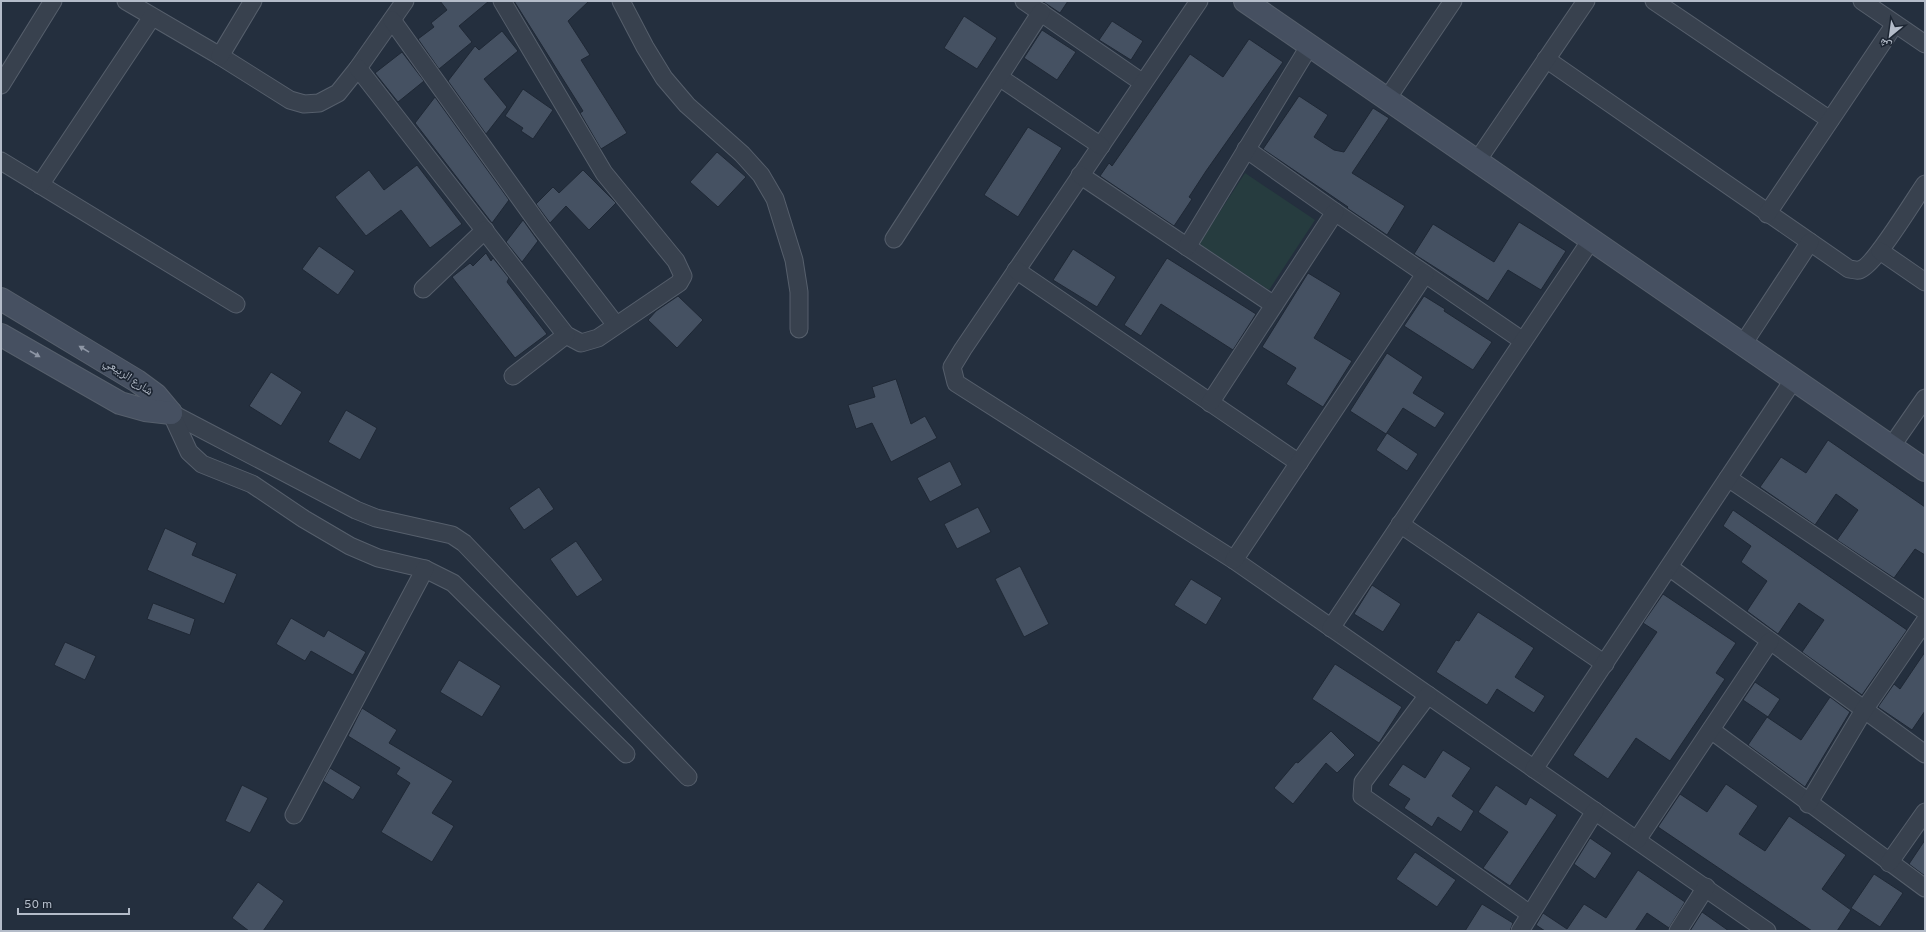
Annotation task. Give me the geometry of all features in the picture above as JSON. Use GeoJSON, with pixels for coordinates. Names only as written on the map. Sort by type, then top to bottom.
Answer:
{"type":"FeatureCollection","features":[{"type":"Feature","properties":{"kind":"street"},"geometry":{"type":"LineString","coordinates":[[1,85],[53,1]]}},
{"type":"Feature","properties":{"kind":"street"},"geometry":{"type":"LineString","coordinates":[[126,1],[220,56],[290,100],[304,104],[319,103],[338,93],[358,68],[405,1]]}},
{"type":"Feature","properties":{"kind":"street"},"geometry":{"type":"LineString","coordinates":[[220,56],[253,1]]}},
{"type":"Feature","properties":{"kind":"street"},"geometry":{"type":"LineString","coordinates":[[358,68],[566,335],[581,343],[598,338],[680,283],[683,276],[676,261],[604,173],[502,1]]}},
{"type":"Feature","properties":{"kind":"street"},"geometry":{"type":"LineString","coordinates":[[621,1],[645,47],[664,78],[687,105],[742,154],[761,175],[775,199],[794,260],[799,292],[799,330]]}},
{"type":"Feature","properties":{"kind":"street"},"geometry":{"type":"LineString","coordinates":[[1024,1],[1143,83]]}},
{"type":"Feature","properties":{"kind":"street"},"geometry":{"type":"LineString","coordinates":[[1199,1],[1016,270],[952,367],[956,383],[1234,560],[1706,887],[1767,931]]}},
{"type":"Feature","properties":{"kind":"street"},"geometry":{"type":"LineString","coordinates":[[1246,1],[1925,470]]}},
{"type":"Feature","properties":{"kind":"street"},"geometry":{"type":"LineString","coordinates":[[1387,99],[1453,1]]}},
{"type":"Feature","properties":{"kind":"street"},"geometry":{"type":"LineString","coordinates":[[1477,160],[1586,1]]}},
{"type":"Feature","properties":{"kind":"street"},"geometry":{"type":"LineString","coordinates":[[1654,1],[1830,120]]}},
{"type":"Feature","properties":{"kind":"street"},"geometry":{"type":"LineString","coordinates":[[1862,1],[1925,44]]}},
{"type":"Feature","properties":{"kind":"street"},"geometry":{"type":"LineString","coordinates":[[894,239],[1041,12]]}},
{"type":"Feature","properties":{"kind":"street"},"geometry":{"type":"LineString","coordinates":[[40,185],[152,17]]}},
{"type":"Feature","properties":{"kind":"street"},"geometry":{"type":"LineString","coordinates":[[392,20],[542,229],[616,325]]}},
{"type":"Feature","properties":{"kind":"street"},"geometry":{"type":"LineString","coordinates":[[1767,214],[1895,24]]}},
{"type":"Feature","properties":{"kind":"street"},"geometry":{"type":"LineString","coordinates":[[1187,247],[1310,45]]}},
{"type":"Feature","properties":{"kind":"street"},"geometry":{"type":"LineString","coordinates":[[1546,59],[1767,214],[1849,269],[1859,270],[1868,265],[1880,251],[1925,184]]}},
{"type":"Feature","properties":{"kind":"street"},"geometry":{"type":"LineString","coordinates":[[999,77],[1101,146]]}},
{"type":"Feature","properties":{"kind":"street"},"geometry":{"type":"LineString","coordinates":[[1246,149],[1523,341]]}},
{"type":"Feature","properties":{"kind":"street"},"geometry":{"type":"LineString","coordinates":[[1,161],[236,304]]}},
{"type":"Feature","properties":{"kind":"street"},"geometry":{"type":"LineString","coordinates":[[1080,176],[1274,305]]}},
{"type":"Feature","properties":{"kind":"street"},"geometry":{"type":"LineString","coordinates":[[1210,403],[1335,212]]}},
{"type":"Feature","properties":{"kind":"street"},"geometry":{"type":"LineString","coordinates":[[423,289],[485,230]]}},
{"type":"Feature","properties":{"kind":"street"},"geometry":{"type":"LineString","coordinates":[[1331,628],[1591,240]]}},
{"type":"Feature","properties":{"kind":"street"},"geometry":{"type":"LineString","coordinates":[[1743,344],[1810,242]]}},
{"type":"Feature","properties":{"kind":"street"},"geometry":{"type":"LineString","coordinates":[[1880,251],[1925,282]]}},
{"type":"Feature","properties":{"kind":"street"},"geometry":{"type":"LineString","coordinates":[[1016,270],[1299,463]]}},
{"type":"Feature","properties":{"kind":"street"},"geometry":{"type":"LineString","coordinates":[[1234,560],[1425,274]]}},
{"type":"Feature","properties":{"kind":"street","name":"شارع الربيعي"},"geometry":{"type":"LineString","coordinates":[[1,299],[137,381],[156,395],[171,413]]}},
{"type":"Feature","properties":{"kind":"street","name":"شارع الربيعي"},"geometry":{"type":"LineString","coordinates":[[1,334],[120,403],[145,410],[171,413]]}},
{"type":"Feature","properties":{"kind":"street"},"geometry":{"type":"LineString","coordinates":[[513,376],[566,335]]}},
{"type":"Feature","properties":{"kind":"street"},"geometry":{"type":"LineString","coordinates":[[1534,768],[1605,664],[1794,379]]}},
{"type":"Feature","properties":{"kind":"street"},"geometry":{"type":"LineString","coordinates":[[120,403],[130,403],[135,400],[140,391],[137,381]]}},
{"type":"Feature","properties":{"kind":"street"},"geometry":{"type":"LineString","coordinates":[[1891,446],[1925,398]]}},
{"type":"Feature","properties":{"kind":"street"},"geometry":{"type":"LineString","coordinates":[[171,413],[189,452],[202,464],[252,484],[304,519],[350,546],[378,558],[425,569],[453,583],[626,754]]}},
{"type":"Feature","properties":{"kind":"street"},"geometry":{"type":"LineString","coordinates":[[171,413],[356,510],[376,518],[452,535],[464,543],[688,777]]}},
{"type":"Feature","properties":{"kind":"street"},"geometry":{"type":"LineString","coordinates":[[1728,478],[1925,611]]}},
{"type":"Feature","properties":{"kind":"street"},"geometry":{"type":"LineString","coordinates":[[1400,524],[1605,664]]}},
{"type":"Feature","properties":{"kind":"street"},"geometry":{"type":"LineString","coordinates":[[1669,567],[1925,754]]}},
{"type":"Feature","properties":{"kind":"street"},"geometry":{"type":"LineString","coordinates":[[294,815],[425,569]]}},
{"type":"Feature","properties":{"kind":"street"},"geometry":{"type":"LineString","coordinates":[[1808,804],[1864,710],[1925,620]]}},
{"type":"Feature","properties":{"kind":"street"},"geometry":{"type":"LineString","coordinates":[[1637,840],[1770,641]]}},
{"type":"Feature","properties":{"kind":"street"},"geometry":{"type":"LineString","coordinates":[[1428,695],[1363,782],[1362,796],[1530,914]]}},
{"type":"Feature","properties":{"kind":"street"},"geometry":{"type":"LineString","coordinates":[[1711,730],[1808,804],[1925,888]]}},
{"type":"Feature","properties":{"kind":"street"},"geometry":{"type":"LineString","coordinates":[[1520,931],[1596,811]]}},
{"type":"Feature","properties":{"kind":"street"},"geometry":{"type":"LineString","coordinates":[[1889,863],[1925,812]]}},
{"type":"Feature","properties":{"kind":"street"},"geometry":{"type":"LineString","coordinates":[[1678,931],[1706,887]]}},
{"type":"Feature","properties":{"kind":"green space"},"geometry":{"type":"Polygon","coordinates":[[[1245,173],[1315,220],[1269,290],[1199,244],[1245,173]]]}},
{"type":"Feature","properties":{"kind":"building"},"geometry":{"type":"Polygon","coordinates":[[[440,1],[489,1],[459,26],[472,42],[439,69],[418,39],[434,27],[431,23],[447,10],[440,1]]]}},
{"type":"Feature","properties":{"kind":"building"},"geometry":{"type":"Polygon","coordinates":[[[514,1],[589,1],[568,21],[590,55],[581,60],[627,133],[601,149],[580,113],[583,111],[514,1]]]}},
{"type":"Feature","properties":{"kind":"building"},"geometry":{"type":"Polygon","coordinates":[[[1042,1],[1068,1],[1060,13],[1042,1]]]}},
{"type":"Feature","properties":{"kind":"building"},"geometry":{"type":"Polygon","coordinates":[[[964,16],[997,38],[977,69],[944,48],[964,16]]]}},
{"type":"Feature","properties":{"kind":"building"},"geometry":{"type":"Polygon","coordinates":[[[1112,21],[1143,41],[1131,60],[1099,40],[1112,21]]]}},
{"type":"Feature","properties":{"kind":"building"},"geometry":{"type":"Polygon","coordinates":[[[1042,30],[1076,52],[1057,80],[1024,58],[1042,30]]]}},
{"type":"Feature","properties":{"kind":"building"},"geometry":{"type":"Polygon","coordinates":[[[502,31],[518,51],[484,79],[507,107],[486,134],[448,81],[475,46],[479,50],[502,31]]]}},
{"type":"Feature","properties":{"kind":"building"},"geometry":{"type":"Polygon","coordinates":[[[1249,39],[1283,62],[1206,171],[1189,197],[1192,199],[1174,226],[1100,176],[1109,163],[1112,166],[1190,54],[1223,77],[1249,39]]]}},
{"type":"Feature","properties":{"kind":"building"},"geometry":{"type":"Polygon","coordinates":[[[402,52],[424,81],[398,102],[375,73],[402,52]]]}},
{"type":"Feature","properties":{"kind":"building"},"geometry":{"type":"Polygon","coordinates":[[[523,89],[553,110],[533,139],[521,131],[523,128],[505,116],[523,89]]]}},
{"type":"Feature","properties":{"kind":"building"},"geometry":{"type":"Polygon","coordinates":[[[1299,96],[1328,115],[1314,137],[1334,150],[1344,152],[1373,108],[1389,118],[1352,173],[1405,206],[1387,235],[1263,149],[1299,96]]]}},
{"type":"Feature","properties":{"kind":"building"},"geometry":{"type":"Polygon","coordinates":[[[435,97],[509,200],[492,223],[415,123],[435,97]]]}},
{"type":"Feature","properties":{"kind":"building"},"geometry":{"type":"Polygon","coordinates":[[[1028,127],[1062,148],[1018,217],[984,195],[1028,127]]]}},
{"type":"Feature","properties":{"kind":"building"},"geometry":{"type":"Polygon","coordinates":[[[717,152],[746,177],[718,207],[690,182],[717,152]]]}},
{"type":"Feature","properties":{"kind":"building"},"geometry":{"type":"Polygon","coordinates":[[[417,165],[462,224],[430,248],[401,210],[366,236],[335,197],[369,170],[384,190],[417,165]]]}},
{"type":"Feature","properties":{"kind":"building"},"geometry":{"type":"Polygon","coordinates":[[[583,170],[616,203],[589,230],[566,206],[550,223],[536,204],[553,187],[559,193],[583,170]]]}},
{"type":"Feature","properties":{"kind":"building"},"geometry":{"type":"Polygon","coordinates":[[[523,220],[538,241],[522,262],[506,242],[523,220]]]}},
{"type":"Feature","properties":{"kind":"building"},"geometry":{"type":"Polygon","coordinates":[[[1519,222],[1566,251],[1541,290],[1508,270],[1488,301],[1414,254],[1433,224],[1494,262],[1519,222]]]}},
{"type":"Feature","properties":{"kind":"building"},"geometry":{"type":"Polygon","coordinates":[[[319,246],[355,271],[338,295],[302,269],[319,246]]]}},
{"type":"Feature","properties":{"kind":"building"},"geometry":{"type":"Polygon","coordinates":[[[1073,249],[1116,277],[1097,307],[1053,280],[1073,249]]]}},
{"type":"Feature","properties":{"kind":"building"},"geometry":{"type":"Polygon","coordinates":[[[486,253],[491,261],[493,258],[509,278],[507,282],[547,334],[515,358],[452,277],[470,263],[473,266],[486,253]]]}},
{"type":"Feature","properties":{"kind":"building"},"geometry":{"type":"Polygon","coordinates":[[[1167,258],[1256,314],[1233,350],[1161,304],[1141,336],[1124,325],[1167,258]]]}},
{"type":"Feature","properties":{"kind":"building"},"geometry":{"type":"Polygon","coordinates":[[[1308,273],[1341,293],[1314,338],[1352,361],[1323,407],[1286,384],[1296,368],[1262,347],[1308,273]]]}},
{"type":"Feature","properties":{"kind":"building"},"geometry":{"type":"Polygon","coordinates":[[[678,296],[703,320],[677,348],[648,320],[656,311],[678,296]]]}},
{"type":"Feature","properties":{"kind":"building"},"geometry":{"type":"Polygon","coordinates":[[[1424,296],[1445,309],[1444,311],[1492,342],[1473,370],[1404,326],[1424,296]]]}},
{"type":"Feature","properties":{"kind":"building"},"geometry":{"type":"Polygon","coordinates":[[[1387,353],[1423,377],[1413,393],[1445,413],[1435,428],[1403,408],[1386,434],[1350,411],[1387,353]]]}},
{"type":"Feature","properties":{"kind":"building"},"geometry":{"type":"Polygon","coordinates":[[[271,372],[302,392],[281,426],[249,406],[271,372]]]}},
{"type":"Feature","properties":{"kind":"building"},"geometry":{"type":"Polygon","coordinates":[[[896,379],[911,424],[925,416],[937,438],[891,462],[872,423],[856,429],[848,405],[875,397],[872,387],[896,379]]]}},
{"type":"Feature","properties":{"kind":"building"},"geometry":{"type":"Polygon","coordinates":[[[346,410],[377,428],[360,460],[328,442],[346,410]]]}},
{"type":"Feature","properties":{"kind":"building"},"geometry":{"type":"Polygon","coordinates":[[[1387,433],[1418,454],[1407,471],[1376,450],[1387,433]]]}},
{"type":"Feature","properties":{"kind":"building"},"geometry":{"type":"Polygon","coordinates":[[[1828,440],[1925,507],[1925,555],[1915,549],[1894,578],[1837,540],[1858,510],[1836,494],[1815,525],[1760,487],[1781,457],[1806,473],[1828,440]]]}},
{"type":"Feature","properties":{"kind":"building"},"geometry":{"type":"Polygon","coordinates":[[[950,461],[962,485],[930,502],[917,478],[950,461]]]}},
{"type":"Feature","properties":{"kind":"building"},"geometry":{"type":"Polygon","coordinates":[[[539,487],[554,509],[524,530],[509,508],[539,487]]]}},
{"type":"Feature","properties":{"kind":"building"},"geometry":{"type":"Polygon","coordinates":[[[978,507],[991,532],[957,549],[944,524],[978,507]]]}},
{"type":"Feature","properties":{"kind":"building"},"geometry":{"type":"Polygon","coordinates":[[[1733,510],[1907,630],[1862,695],[1802,652],[1824,620],[1799,603],[1778,634],[1747,611],[1767,581],[1741,562],[1751,546],[1723,526],[1733,510]]]}},
{"type":"Feature","properties":{"kind":"building"},"geometry":{"type":"Polygon","coordinates":[[[165,528],[197,543],[192,555],[237,574],[224,604],[147,570],[165,528]]]}},
{"type":"Feature","properties":{"kind":"building"},"geometry":{"type":"Polygon","coordinates":[[[576,541],[603,580],[577,597],[550,559],[576,541]]]}},
{"type":"Feature","properties":{"kind":"building"},"geometry":{"type":"Polygon","coordinates":[[[1020,566],[1049,624],[1024,637],[995,579],[1020,566]]]}},
{"type":"Feature","properties":{"kind":"building"},"geometry":{"type":"Polygon","coordinates":[[[1191,579],[1222,598],[1206,625],[1174,605],[1191,579]]]}},
{"type":"Feature","properties":{"kind":"building"},"geometry":{"type":"Polygon","coordinates":[[[1372,585],[1401,604],[1383,632],[1354,614],[1372,585]]]}},
{"type":"Feature","properties":{"kind":"building"},"geometry":{"type":"Polygon","coordinates":[[[1663,594],[1736,643],[1716,673],[1725,679],[1670,761],[1636,738],[1608,779],[1573,755],[1657,632],[1643,623],[1663,594]]]}},
{"type":"Feature","properties":{"kind":"building"},"geometry":{"type":"Polygon","coordinates":[[[153,603],[195,619],[190,635],[147,619],[153,603]]]}},
{"type":"Feature","properties":{"kind":"building"},"geometry":{"type":"Polygon","coordinates":[[[1478,612],[1534,648],[1515,677],[1545,696],[1534,713],[1497,689],[1487,705],[1436,672],[1456,640],[1459,641],[1478,612]]]}},
{"type":"Feature","properties":{"kind":"building"},"geometry":{"type":"Polygon","coordinates":[[[291,618],[324,637],[328,630],[366,652],[353,675],[311,651],[305,661],[276,644],[291,618]]]}},
{"type":"Feature","properties":{"kind":"building"},"geometry":{"type":"Polygon","coordinates":[[[65,642],[96,656],[85,680],[54,665],[65,642]]]}},
{"type":"Feature","properties":{"kind":"building"},"geometry":{"type":"Polygon","coordinates":[[[1925,652],[1925,711],[1912,730],[1878,707],[1894,684],[1900,689],[1925,652]]]}},
{"type":"Feature","properties":{"kind":"building"},"geometry":{"type":"Polygon","coordinates":[[[459,660],[501,686],[482,717],[440,692],[459,660]]]}},
{"type":"Feature","properties":{"kind":"building"},"geometry":{"type":"Polygon","coordinates":[[[1335,664],[1402,707],[1379,743],[1312,699],[1335,664]]]}},
{"type":"Feature","properties":{"kind":"building"},"geometry":{"type":"Polygon","coordinates":[[[1755,682],[1780,699],[1768,717],[1743,700],[1755,682]]]}},
{"type":"Feature","properties":{"kind":"building"},"geometry":{"type":"Polygon","coordinates":[[[1830,697],[1850,712],[1805,787],[1748,745],[1767,717],[1801,740],[1830,697]]]}},
{"type":"Feature","properties":{"kind":"building"},"geometry":{"type":"Polygon","coordinates":[[[362,708],[397,730],[389,743],[453,781],[432,813],[454,826],[432,862],[381,832],[410,783],[396,774],[400,768],[348,736],[362,708]]]}},
{"type":"Feature","properties":{"kind":"building"},"geometry":{"type":"Polygon","coordinates":[[[1331,731],[1355,755],[1337,773],[1326,763],[1293,804],[1274,788],[1296,762],[1298,763],[1331,731]]]}},
{"type":"Feature","properties":{"kind":"building"},"geometry":{"type":"Polygon","coordinates":[[[1443,750],[1471,768],[1452,796],[1474,811],[1461,832],[1438,817],[1432,827],[1404,808],[1410,799],[1388,785],[1403,764],[1425,778],[1443,750]]]}},
{"type":"Feature","properties":{"kind":"building"},"geometry":{"type":"Polygon","coordinates":[[[330,768],[361,787],[353,800],[323,781],[330,768]]]}},
{"type":"Feature","properties":{"kind":"building"},"geometry":{"type":"Polygon","coordinates":[[[1726,784],[1758,806],[1739,834],[1765,851],[1789,816],[1846,855],[1822,889],[1851,910],[1837,931],[1812,931],[1658,827],[1680,794],[1707,812],[1726,784]]]}},
{"type":"Feature","properties":{"kind":"building"},"geometry":{"type":"Polygon","coordinates":[[[242,785],[268,798],[250,833],[225,821],[242,785]]]}},
{"type":"Feature","properties":{"kind":"building"},"geometry":{"type":"Polygon","coordinates":[[[1496,785],[1526,805],[1530,797],[1557,815],[1510,886],[1483,868],[1508,832],[1478,812],[1496,785]]]}},
{"type":"Feature","properties":{"kind":"building"},"geometry":{"type":"Polygon","coordinates":[[[1590,838],[1612,853],[1595,879],[1574,864],[1590,838]]]}},
{"type":"Feature","properties":{"kind":"building"},"geometry":{"type":"Polygon","coordinates":[[[1925,840],[1925,876],[1909,864],[1925,840]]]}},
{"type":"Feature","properties":{"kind":"building"},"geometry":{"type":"Polygon","coordinates":[[[1415,852],[1456,880],[1437,907],[1396,879],[1415,852]]]}},
{"type":"Feature","properties":{"kind":"building"},"geometry":{"type":"Polygon","coordinates":[[[1638,870],[1685,902],[1669,928],[1647,913],[1635,931],[1545,931],[1536,925],[1543,913],[1567,929],[1584,904],[1606,918],[1638,870]]]}},
{"type":"Feature","properties":{"kind":"building"},"geometry":{"type":"Polygon","coordinates":[[[1874,874],[1903,893],[1880,927],[1851,908],[1874,874]]]}},
{"type":"Feature","properties":{"kind":"building"},"geometry":{"type":"Polygon","coordinates":[[[258,882],[284,901],[263,931],[249,931],[232,918],[258,882]]]}},
{"type":"Feature","properties":{"kind":"building"},"geometry":{"type":"Polygon","coordinates":[[[1482,904],[1513,923],[1510,931],[1465,931],[1482,904]]]}},
{"type":"Feature","properties":{"kind":"building"},"geometry":{"type":"Polygon","coordinates":[[[1702,912],[1729,931],[1690,931],[1702,912]]]}}]}
